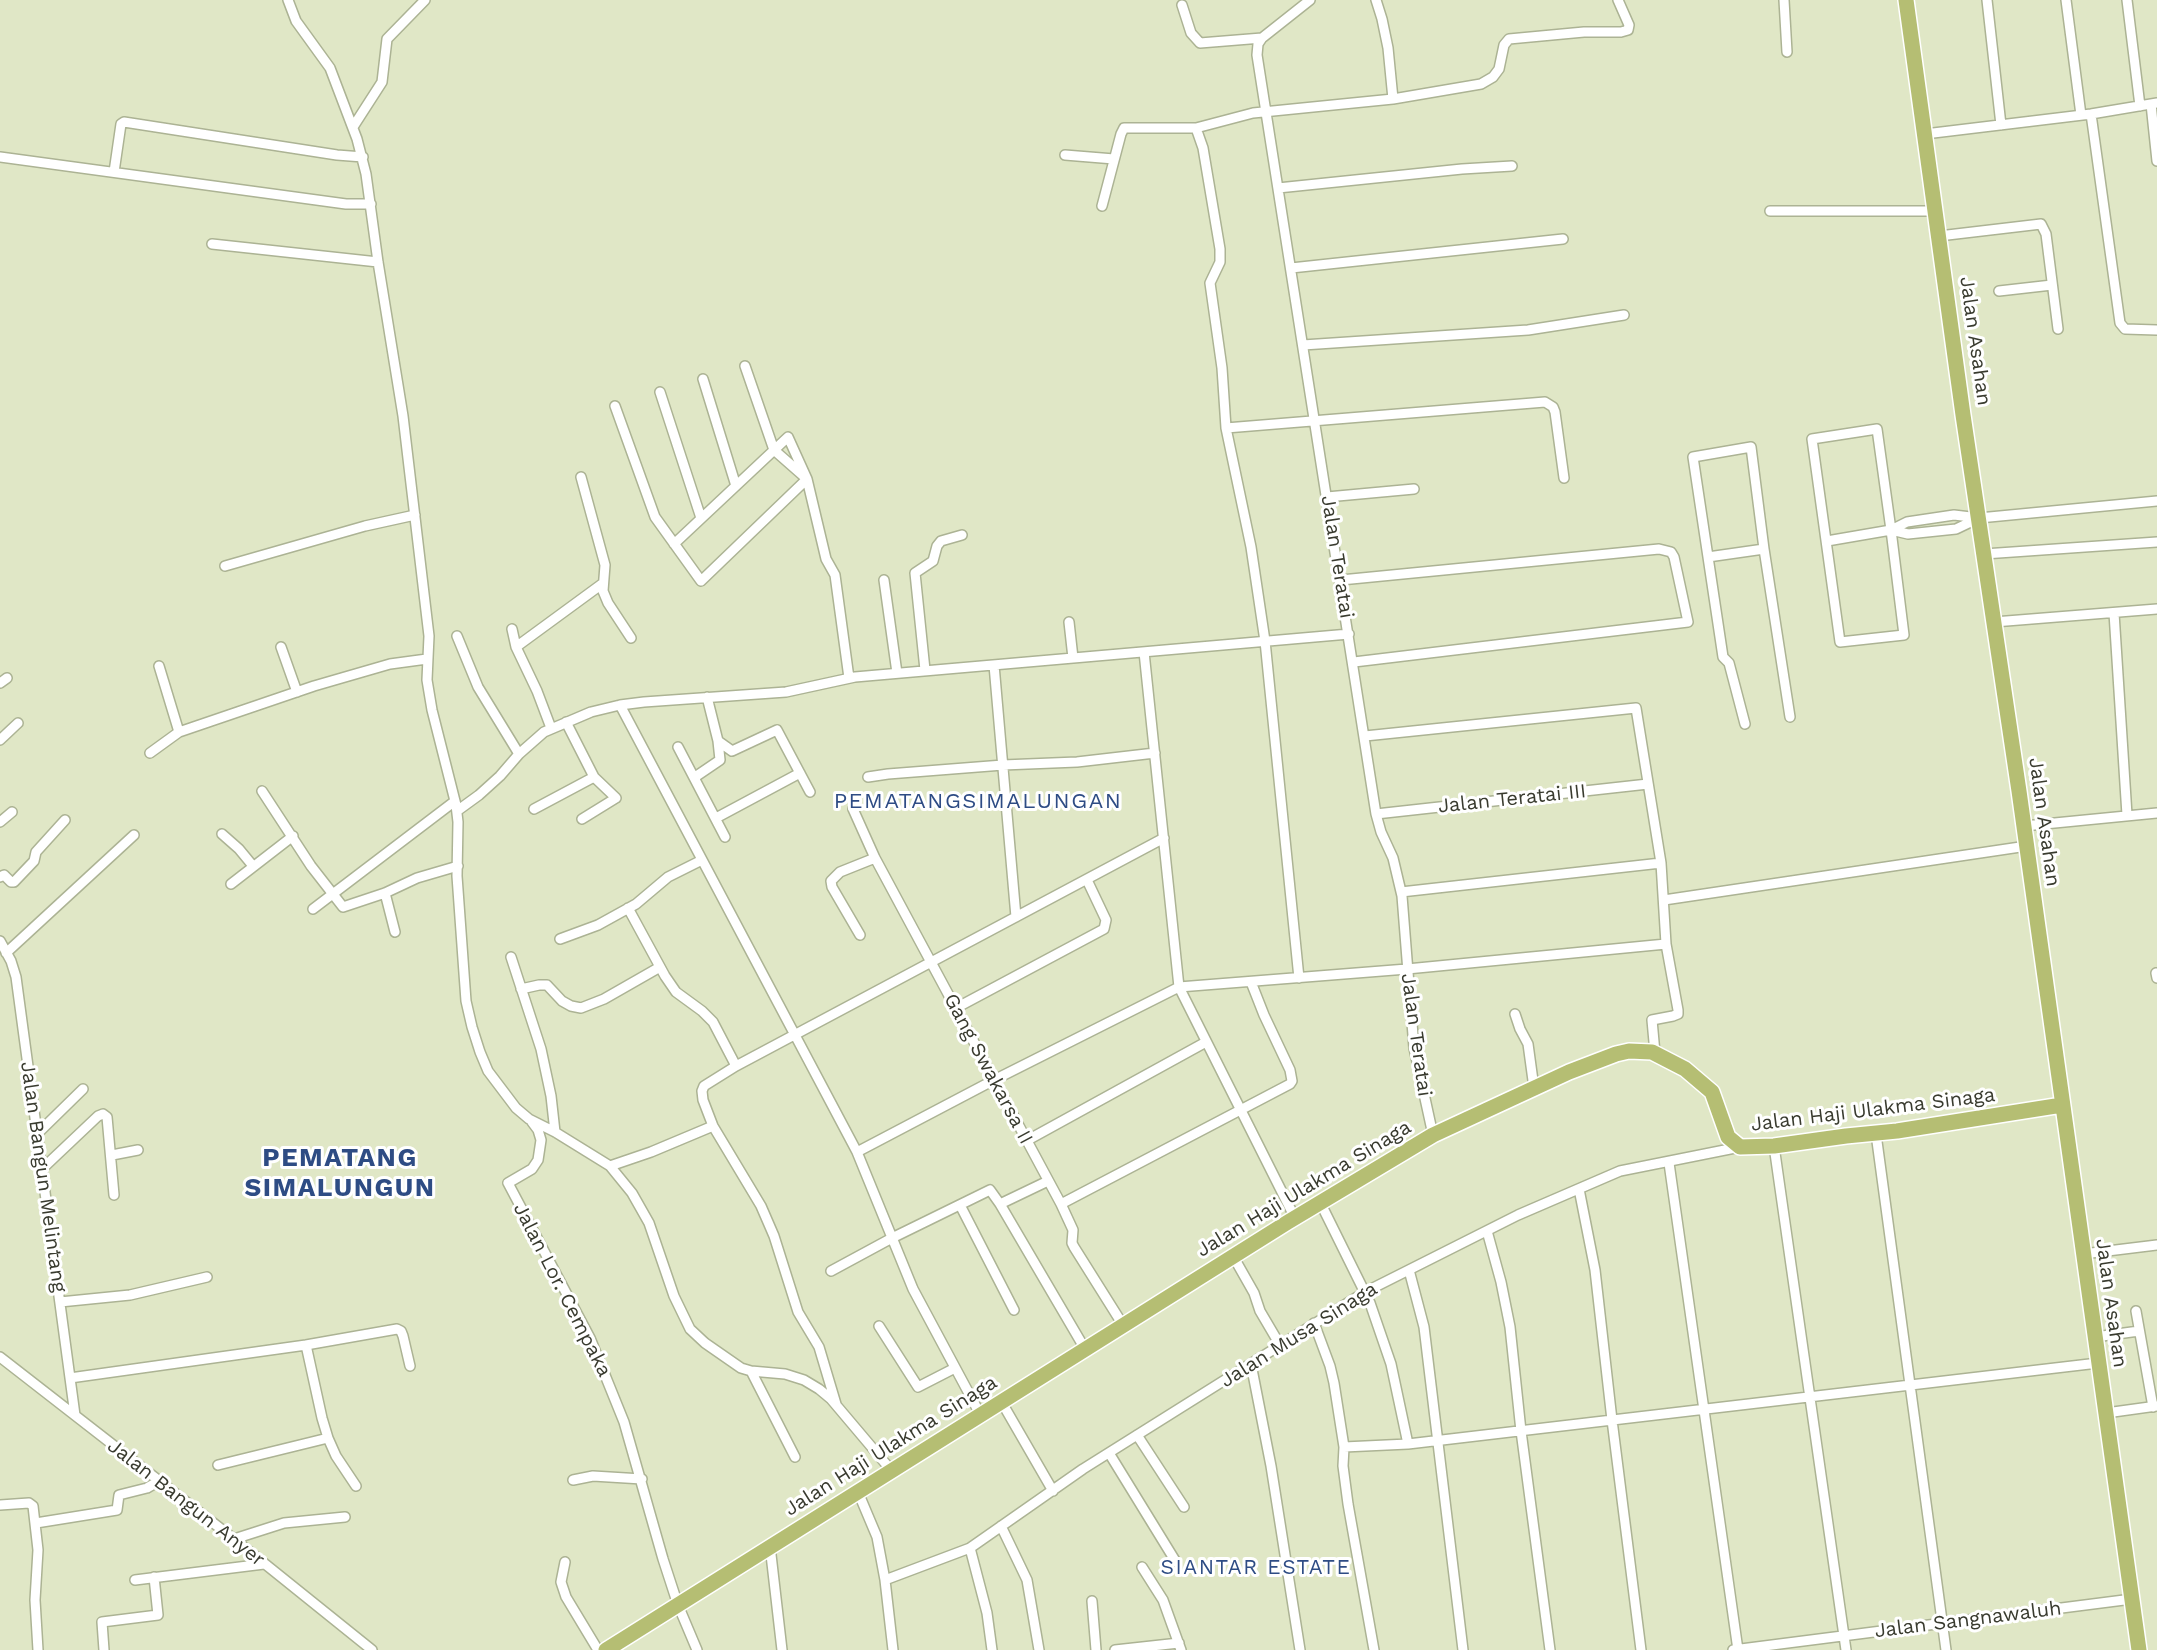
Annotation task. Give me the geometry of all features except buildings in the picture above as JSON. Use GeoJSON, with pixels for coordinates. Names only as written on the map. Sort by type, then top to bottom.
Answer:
{"type":"FeatureCollection","features":[{"type":"Feature","properties":{"kind":"main road","name":"Jalan Asahan"},"geometry":{"type":"LineString","coordinates":[[1906,0],[2139,1650]]}},
{"type":"Feature","properties":{"kind":"main road","name":"Jalan Haji Ulakma Sinaga"},"geometry":{"type":"LineString","coordinates":[[606,1650],[1233,1256],[1433,1135],[1534,1088],[1616,1054],[1641,1050],[1655,1053],[1685,1069],[1712,1092],[1728,1137],[1740,1147],[1774,1146],[1876,1134],[2062,1105]]}},
{"type":"Feature","properties":{"kind":"street"},"geometry":{"type":"LineString","coordinates":[[288,0],[296,21],[330,68],[363,157],[403,416],[429,636],[427,680],[432,710],[456,806],[466,1001],[472,1027],[488,1071],[509,1100],[529,1119],[555,1132],[610,1166],[632,1192],[646,1216],[681,1313],[690,1329],[732,1363],[751,1371],[785,1374],[804,1380],[819,1389],[837,1406],[891,1470]]}},
{"type":"Feature","properties":{"kind":"street"},"geometry":{"type":"LineString","coordinates":[[353,127],[382,82],[387,39],[425,0]]}},
{"type":"Feature","properties":{"kind":"street"},"geometry":{"type":"LineString","coordinates":[[1182,5],[1191,33],[1200,43],[1262,38],[1310,0]]}},
{"type":"Feature","properties":{"kind":"street"},"geometry":{"type":"LineString","coordinates":[[1376,0],[1388,48],[1393,99]]}},
{"type":"Feature","properties":{"kind":"street"},"geometry":{"type":"LineString","coordinates":[[1102,206],[1124,128],[1196,128],[1266,111],[1393,99],[1481,84],[1499,69],[1504,45],[1514,37],[1625,32],[1629,25],[1618,0]]}},
{"type":"Feature","properties":{"kind":"street"},"geometry":{"type":"LineString","coordinates":[[1784,0],[1787,52]]}},
{"type":"Feature","properties":{"kind":"street"},"geometry":{"type":"LineString","coordinates":[[1987,0],[2001,125]]}},
{"type":"Feature","properties":{"kind":"street"},"geometry":{"type":"LineString","coordinates":[[2066,0],[2120,323],[2125,329],[2157,330]]}},
{"type":"Feature","properties":{"kind":"street"},"geometry":{"type":"LineString","coordinates":[[2127,0],[2140,106]]}},
{"type":"Feature","properties":{"kind":"street","name":"Jalan Teratai"},"geometry":{"type":"LineString","coordinates":[[1262,38],[1258,44],[1257,55],[1376,814],[1395,866],[1401,892],[1417,1065],[1433,1135]]}},
{"type":"Feature","properties":{"kind":"street"},"geometry":{"type":"LineString","coordinates":[[1925,134],[2154,104],[2157,161]]}},
{"type":"Feature","properties":{"kind":"street"},"geometry":{"type":"LineString","coordinates":[[114,172],[121,124],[124,122],[363,157]]}},
{"type":"Feature","properties":{"kind":"street"},"geometry":{"type":"LineString","coordinates":[[1196,128],[1203,148],[1220,249],[1220,262],[1210,283],[1222,368],[1226,428],[1251,547],[1265,641],[1299,978]]}},
{"type":"Feature","properties":{"kind":"street"},"geometry":{"type":"LineString","coordinates":[[1065,155],[1114,159]]}},
{"type":"Feature","properties":{"kind":"street"},"geometry":{"type":"LineString","coordinates":[[0,157],[346,204],[371,204]]}},
{"type":"Feature","properties":{"kind":"street"},"geometry":{"type":"LineString","coordinates":[[1278,188],[1512,166]]}},
{"type":"Feature","properties":{"kind":"street"},"geometry":{"type":"LineString","coordinates":[[1770,211],[1936,211]]}},
{"type":"Feature","properties":{"kind":"street"},"geometry":{"type":"LineString","coordinates":[[1940,236],[2041,224],[2046,234],[2058,329]]}},
{"type":"Feature","properties":{"kind":"street"},"geometry":{"type":"LineString","coordinates":[[1291,268],[1563,239]]}},
{"type":"Feature","properties":{"kind":"street"},"geometry":{"type":"LineString","coordinates":[[212,244],[378,262]]}},
{"type":"Feature","properties":{"kind":"street"},"geometry":{"type":"LineString","coordinates":[[1999,291],[2052,285]]}},
{"type":"Feature","properties":{"kind":"street"},"geometry":{"type":"LineString","coordinates":[[1303,345],[1528,330],[1624,315]]}},
{"type":"Feature","properties":{"kind":"street"},"geometry":{"type":"LineString","coordinates":[[746,366],[774,450],[807,479]]}},
{"type":"Feature","properties":{"kind":"street"},"geometry":{"type":"LineString","coordinates":[[703,379],[736,486]]}},
{"type":"Feature","properties":{"kind":"street"},"geometry":{"type":"LineString","coordinates":[[660,392],[701,518]]}},
{"type":"Feature","properties":{"kind":"street"},"geometry":{"type":"LineString","coordinates":[[1226,428],[1545,402],[1553,407],[1555,412],[1564,478]]}},
{"type":"Feature","properties":{"kind":"street"},"geometry":{"type":"LineString","coordinates":[[615,406],[655,517],[701,581],[807,479]]}},
{"type":"Feature","properties":{"kind":"street"},"geometry":{"type":"LineString","coordinates":[[1876,429],[1892,530],[1904,635],[1840,642],[1812,439],[1876,429]]}},
{"type":"Feature","properties":{"kind":"street"},"geometry":{"type":"LineString","coordinates":[[674,544],[788,437],[807,479],[826,560],[835,575],[849,678]]}},
{"type":"Feature","properties":{"kind":"street"},"geometry":{"type":"LineString","coordinates":[[1745,724],[1729,663],[1723,657],[1693,457],[1751,447],[1790,717]]}},
{"type":"Feature","properties":{"kind":"street"},"geometry":{"type":"LineString","coordinates":[[581,477],[605,565],[602,584],[605,597],[631,638]]}},
{"type":"Feature","properties":{"kind":"street"},"geometry":{"type":"LineString","coordinates":[[1327,497],[1414,489]]}},
{"type":"Feature","properties":{"kind":"street"},"geometry":{"type":"LineString","coordinates":[[1827,541],[1892,530],[1908,534],[1956,529],[1979,518],[2157,501]]}},
{"type":"Feature","properties":{"kind":"street"},"geometry":{"type":"LineString","coordinates":[[225,566],[365,526],[415,515]]}},
{"type":"Feature","properties":{"kind":"street"},"geometry":{"type":"LineString","coordinates":[[925,670],[915,573],[933,561],[937,546],[941,541],[962,535]]}},
{"type":"Feature","properties":{"kind":"street"},"geometry":{"type":"LineString","coordinates":[[1984,554],[2157,542]]}},
{"type":"Feature","properties":{"kind":"street"},"geometry":{"type":"LineString","coordinates":[[1341,580],[1659,549],[1671,552],[1674,557],[1688,622],[1353,662]]}},
{"type":"Feature","properties":{"kind":"street"},"geometry":{"type":"LineString","coordinates":[[1708,557],[1764,549]]}},
{"type":"Feature","properties":{"kind":"street"},"geometry":{"type":"LineString","coordinates":[[884,580],[897,673]]}},
{"type":"Feature","properties":{"kind":"street"},"geometry":{"type":"LineString","coordinates":[[516,647],[602,584]]}},
{"type":"Feature","properties":{"kind":"street"},"geometry":{"type":"LineString","coordinates":[[1994,622],[2157,609]]}},
{"type":"Feature","properties":{"kind":"street"},"geometry":{"type":"LineString","coordinates":[[2114,613],[2127,815]]}},
{"type":"Feature","properties":{"kind":"street"},"geometry":{"type":"LineString","coordinates":[[1069,622],[1073,658]]}},
{"type":"Feature","properties":{"kind":"street"},"geometry":{"type":"LineString","coordinates":[[512,629],[516,647],[537,691],[551,728]]}},
{"type":"Feature","properties":{"kind":"street"},"geometry":{"type":"LineString","coordinates":[[313,909],[332,893],[456,806],[480,795],[537,736],[591,712],[620,705],[786,692],[849,678],[925,670],[1349,634]]}},
{"type":"Feature","properties":{"kind":"street"},"geometry":{"type":"LineString","coordinates":[[457,636],[478,687],[519,754]]}},
{"type":"Feature","properties":{"kind":"street"},"geometry":{"type":"LineString","coordinates":[[281,647],[297,692]]}},
{"type":"Feature","properties":{"kind":"street"},"geometry":{"type":"LineString","coordinates":[[1144,652],[1179,987],[1295,1218]]}},
{"type":"Feature","properties":{"kind":"street"},"geometry":{"type":"LineString","coordinates":[[150,753],[179,732],[371,668],[427,659]]}},
{"type":"Feature","properties":{"kind":"street"},"geometry":{"type":"LineString","coordinates":[[994,665],[1016,917]]}},
{"type":"Feature","properties":{"kind":"street"},"geometry":{"type":"LineString","coordinates":[[159,666],[179,732]]}},
{"type":"Feature","properties":{"kind":"street"},"geometry":{"type":"LineString","coordinates":[[695,777],[720,760],[718,741],[707,697]]}},
{"type":"Feature","properties":{"kind":"street"},"geometry":{"type":"LineString","coordinates":[[620,705],[857,1152],[913,1289],[980,1414]]}},
{"type":"Feature","properties":{"kind":"street"},"geometry":{"type":"LineString","coordinates":[[1365,736],[1636,708],[1661,863],[1666,944],[1678,1014],[1652,1020],[1655,1053]]}},
{"type":"Feature","properties":{"kind":"street"},"geometry":{"type":"LineString","coordinates":[[566,722],[594,777],[616,798],[582,819]]}},
{"type":"Feature","properties":{"kind":"street"},"geometry":{"type":"LineString","coordinates":[[0,740],[18,723]]}},
{"type":"Feature","properties":{"kind":"street"},"geometry":{"type":"LineString","coordinates":[[718,741],[732,751],[777,730],[810,792]]}},
{"type":"Feature","properties":{"kind":"street"},"geometry":{"type":"LineString","coordinates":[[678,747],[725,837]]}},
{"type":"Feature","properties":{"kind":"street"},"geometry":{"type":"LineString","coordinates":[[868,777],[1003,765],[1077,762],[1155,753]]}},
{"type":"Feature","properties":{"kind":"street"},"geometry":{"type":"LineString","coordinates":[[716,818],[800,773]]}},
{"type":"Feature","properties":{"kind":"street"},"geometry":{"type":"LineString","coordinates":[[534,809],[594,777]]}},
{"type":"Feature","properties":{"kind":"street","name":"Jalan Teratai III"},"geometry":{"type":"LineString","coordinates":[[1376,814],[1648,784]]}},
{"type":"Feature","properties":{"kind":"street"},"geometry":{"type":"LineString","coordinates":[[262,791],[311,866],[343,907],[385,893],[417,878],[458,866]]}},
{"type":"Feature","properties":{"kind":"street","name":"Gang Swakarsa II"},"geometry":{"type":"LineString","coordinates":[[853,809],[875,858],[1061,1204],[1073,1230],[1074,1247],[1123,1325]]}},
{"type":"Feature","properties":{"kind":"street"},"geometry":{"type":"LineString","coordinates":[[0,822],[12,812]]}},
{"type":"Feature","properties":{"kind":"street"},"geometry":{"type":"LineString","coordinates":[[2024,826],[2157,813]]}},
{"type":"Feature","properties":{"kind":"street"},"geometry":{"type":"LineString","coordinates":[[0,877],[4,875],[14,882],[33,862],[36,852],[65,820]]}},
{"type":"Feature","properties":{"kind":"street"},"geometry":{"type":"LineString","coordinates":[[222,834],[254,866]]}},
{"type":"Feature","properties":{"kind":"street"},"geometry":{"type":"LineString","coordinates":[[6,953],[134,835]]}},
{"type":"Feature","properties":{"kind":"street"},"geometry":{"type":"LineString","coordinates":[[231,884],[293,836]]}},
{"type":"Feature","properties":{"kind":"street"},"geometry":{"type":"LineString","coordinates":[[837,1406],[819,1347],[798,1312],[774,1236],[761,1206],[713,1126],[702,1091],[704,1086],[795,1034],[1164,838]]}},
{"type":"Feature","properties":{"kind":"street"},"geometry":{"type":"LineString","coordinates":[[1664,900],[2027,846]]}},
{"type":"Feature","properties":{"kind":"street"},"geometry":{"type":"LineString","coordinates":[[860,935],[832,887],[831,881],[840,872],[875,858]]}},
{"type":"Feature","properties":{"kind":"street"},"geometry":{"type":"LineString","coordinates":[[560,939],[598,925],[628,908],[668,877],[702,860]]}},
{"type":"Feature","properties":{"kind":"street"},"geometry":{"type":"LineString","coordinates":[[1401,892],[1661,863]]}},
{"type":"Feature","properties":{"kind":"street"},"geometry":{"type":"LineString","coordinates":[[956,1008],[1104,929],[1106,920],[1087,880]]}},
{"type":"Feature","properties":{"kind":"street"},"geometry":{"type":"LineString","coordinates":[[385,893],[395,932]]}},
{"type":"Feature","properties":{"kind":"street"},"geometry":{"type":"LineString","coordinates":[[628,908],[676,992],[713,1022],[736,1066]]}},
{"type":"Feature","properties":{"kind":"street","name":"Jalan Bangun Melintang"},"geometry":{"type":"LineString","coordinates":[[0,941],[11,961],[16,977],[75,1415]]}},
{"type":"Feature","properties":{"kind":"street"},"geometry":{"type":"LineString","coordinates":[[857,1152],[1179,987],[1407,969],[1666,944]]}},
{"type":"Feature","properties":{"kind":"street"},"geometry":{"type":"LineString","coordinates":[[511,957],[543,1059],[551,1096],[555,1132]]}},
{"type":"Feature","properties":{"kind":"street"},"geometry":{"type":"LineString","coordinates":[[521,989],[547,985],[562,1001],[581,1008],[591,1006],[660,967]]}},
{"type":"Feature","properties":{"kind":"street"},"geometry":{"type":"LineString","coordinates":[[2156,973],[2157,978]]}},
{"type":"Feature","properties":{"kind":"street"},"geometry":{"type":"LineString","coordinates":[[1061,1204],[1241,1111],[1286,1087],[1292,1081],[1290,1070],[1251,982]]}},
{"type":"Feature","properties":{"kind":"street"},"geometry":{"type":"LineString","coordinates":[[1515,1014],[1528,1044],[1534,1088]]}},
{"type":"Feature","properties":{"kind":"street"},"geometry":{"type":"LineString","coordinates":[[1026,1141],[1206,1042]]}},
{"type":"Feature","properties":{"kind":"street"},"geometry":{"type":"LineString","coordinates":[[37,1134],[83,1089]]}},
{"type":"Feature","properties":{"kind":"street"},"geometry":{"type":"LineString","coordinates":[[42,1169],[101,1114],[107,1118],[114,1195]]}},
{"type":"Feature","properties":{"kind":"street","name":"Jalan Lor. Cempaka"},"geometry":{"type":"LineString","coordinates":[[529,1119],[538,1130],[541,1140],[538,1160],[532,1169],[508,1183],[590,1338],[624,1422],[678,1605],[697,1650]]}},
{"type":"Feature","properties":{"kind":"street"},"geometry":{"type":"LineString","coordinates":[[610,1166],[713,1126]]}},
{"type":"Feature","properties":{"kind":"street"},"geometry":{"type":"LineString","coordinates":[[1876,1134],[1946,1650]]}},
{"type":"Feature","properties":{"kind":"street"},"geometry":{"type":"LineString","coordinates":[[1774,1146],[1846,1650]]}},
{"type":"Feature","properties":{"kind":"street","name":"Jalan Musa Sinaga"},"geometry":{"type":"LineString","coordinates":[[885,1580],[970,1548],[1109,1453],[1365,1292],[1518,1215],[1620,1171],[1740,1147]]}},
{"type":"Feature","properties":{"kind":"street"},"geometry":{"type":"LineString","coordinates":[[112,1155],[138,1150]]}},
{"type":"Feature","properties":{"kind":"street"},"geometry":{"type":"LineString","coordinates":[[1669,1163],[1738,1650]]}},
{"type":"Feature","properties":{"kind":"street"},"geometry":{"type":"LineString","coordinates":[[1000,1204],[1048,1181]]}},
{"type":"Feature","properties":{"kind":"street"},"geometry":{"type":"LineString","coordinates":[[1579,1189],[1595,1270],[1641,1650]]}},
{"type":"Feature","properties":{"kind":"street"},"geometry":{"type":"LineString","coordinates":[[831,1271],[990,1190],[1085,1349]]}},
{"type":"Feature","properties":{"kind":"street"},"geometry":{"type":"LineString","coordinates":[[1320,1202],[1365,1292],[1383,1337],[1408,1444]]}},
{"type":"Feature","properties":{"kind":"street"},"geometry":{"type":"LineString","coordinates":[[960,1205],[1014,1310]]}},
{"type":"Feature","properties":{"kind":"street"},"geometry":{"type":"LineString","coordinates":[[1487,1231],[1506,1304],[1550,1650]]}},
{"type":"Feature","properties":{"kind":"street"},"geometry":{"type":"LineString","coordinates":[[2083,1254],[2157,1245]]}},
{"type":"Feature","properties":{"kind":"street"},"geometry":{"type":"LineString","coordinates":[[1233,1256],[1257,1298],[1260,1311],[1280,1345]]}},
{"type":"Feature","properties":{"kind":"street"},"geometry":{"type":"LineString","coordinates":[[1409,1270],[1424,1327],[1463,1650]]}},
{"type":"Feature","properties":{"kind":"street"},"geometry":{"type":"LineString","coordinates":[[60,1302],[130,1294],[207,1277]]}},
{"type":"Feature","properties":{"kind":"street"},"geometry":{"type":"LineString","coordinates":[[2106,1413],[2155,1406],[2136,1311]]}},
{"type":"Feature","properties":{"kind":"street"},"geometry":{"type":"LineString","coordinates":[[1314,1323],[1330,1366],[1344,1447],[1343,1466],[1348,1504],[1374,1650]]}},
{"type":"Feature","properties":{"kind":"street"},"geometry":{"type":"LineString","coordinates":[[879,1326],[918,1387],[955,1368]]}},
{"type":"Feature","properties":{"kind":"street"},"geometry":{"type":"LineString","coordinates":[[70,1378],[306,1345],[400,1329],[410,1366]]}},
{"type":"Feature","properties":{"kind":"street"},"geometry":{"type":"LineString","coordinates":[[2095,1337],[2139,1330]]}},
{"type":"Feature","properties":{"kind":"street"},"geometry":{"type":"LineString","coordinates":[[306,1345],[321,1418],[328,1438],[336,1456],[356,1486]]}},
{"type":"Feature","properties":{"kind":"street","name":"Jalan Bangun Anyer"},"geometry":{"type":"LineString","coordinates":[[0,1357],[234,1539],[372,1650]]}},
{"type":"Feature","properties":{"kind":"street"},"geometry":{"type":"LineString","coordinates":[[1344,1447],[1437,1441],[2098,1363]]}},
{"type":"Feature","properties":{"kind":"street"},"geometry":{"type":"LineString","coordinates":[[1251,1364],[1271,1466],[1300,1650]]}},
{"type":"Feature","properties":{"kind":"street"},"geometry":{"type":"LineString","coordinates":[[751,1371],[795,1457]]}},
{"type":"Feature","properties":{"kind":"street"},"geometry":{"type":"LineString","coordinates":[[1001,1401],[1053,1491]]}},
{"type":"Feature","properties":{"kind":"street"},"geometry":{"type":"LineString","coordinates":[[1137,1435],[1184,1507]]}},
{"type":"Feature","properties":{"kind":"street"},"geometry":{"type":"LineString","coordinates":[[218,1465],[328,1438]]}},
{"type":"Feature","properties":{"kind":"street"},"geometry":{"type":"LineString","coordinates":[[1109,1453],[1176,1562]]}},
{"type":"Feature","properties":{"kind":"street"},"geometry":{"type":"LineString","coordinates":[[573,1480],[593,1476],[642,1479]]}},
{"type":"Feature","properties":{"kind":"street"},"geometry":{"type":"LineString","coordinates":[[36,1523],[117,1510],[119,1495],[147,1488],[159,1481]]}},
{"type":"Feature","properties":{"kind":"street"},"geometry":{"type":"LineString","coordinates":[[858,1492],[877,1537],[885,1580],[893,1650]]}},
{"type":"Feature","properties":{"kind":"street"},"geometry":{"type":"LineString","coordinates":[[0,1505],[31,1503],[33,1506],[38,1550],[35,1599],[38,1650]]}},
{"type":"Feature","properties":{"kind":"street"},"geometry":{"type":"LineString","coordinates":[[234,1539],[284,1523],[345,1517]]}},
{"type":"Feature","properties":{"kind":"street"},"geometry":{"type":"LineString","coordinates":[[1001,1526],[1027,1580],[1039,1650]]}},
{"type":"Feature","properties":{"kind":"street"},"geometry":{"type":"LineString","coordinates":[[770,1546],[782,1650]]}},
{"type":"Feature","properties":{"kind":"street"},"geometry":{"type":"LineString","coordinates":[[970,1548],[987,1613],[993,1650]]}},
{"type":"Feature","properties":{"kind":"street"},"geometry":{"type":"LineString","coordinates":[[565,1562],[561,1582],[566,1597],[598,1650]]}},
{"type":"Feature","properties":{"kind":"street"},"geometry":{"type":"LineString","coordinates":[[135,1580],[264,1564]]}},
{"type":"Feature","properties":{"kind":"street"},"geometry":{"type":"LineString","coordinates":[[1115,1650],[1180,1646],[1163,1600],[1142,1567]]}},
{"type":"Feature","properties":{"kind":"street"},"geometry":{"type":"LineString","coordinates":[[104,1650],[102,1622],[158,1615],[154,1577]]}},
{"type":"Feature","properties":{"kind":"street","name":"Jalan Sangnawaluh"},"geometry":{"type":"LineString","coordinates":[[1733,1650],[2132,1599]]}},
{"type":"Feature","properties":{"kind":"street"},"geometry":{"type":"LineString","coordinates":[[1092,1601],[1096,1650]]}},
{"type":"Feature","properties":{"kind":"district","name":"PEMATANGSIMALUNGAN"},"geometry":{"type":"Point","coordinates":[978,802]}},
{"type":"Feature","properties":{"kind":"district","name":"PEMATANG SIMALUNGUN"},"geometry":{"type":"Point","coordinates":[340,1173]}},
{"type":"Feature","properties":{"kind":"district","name":"SIANTAR ESTATE"},"geometry":{"type":"Point","coordinates":[1256,1568]}}]}
